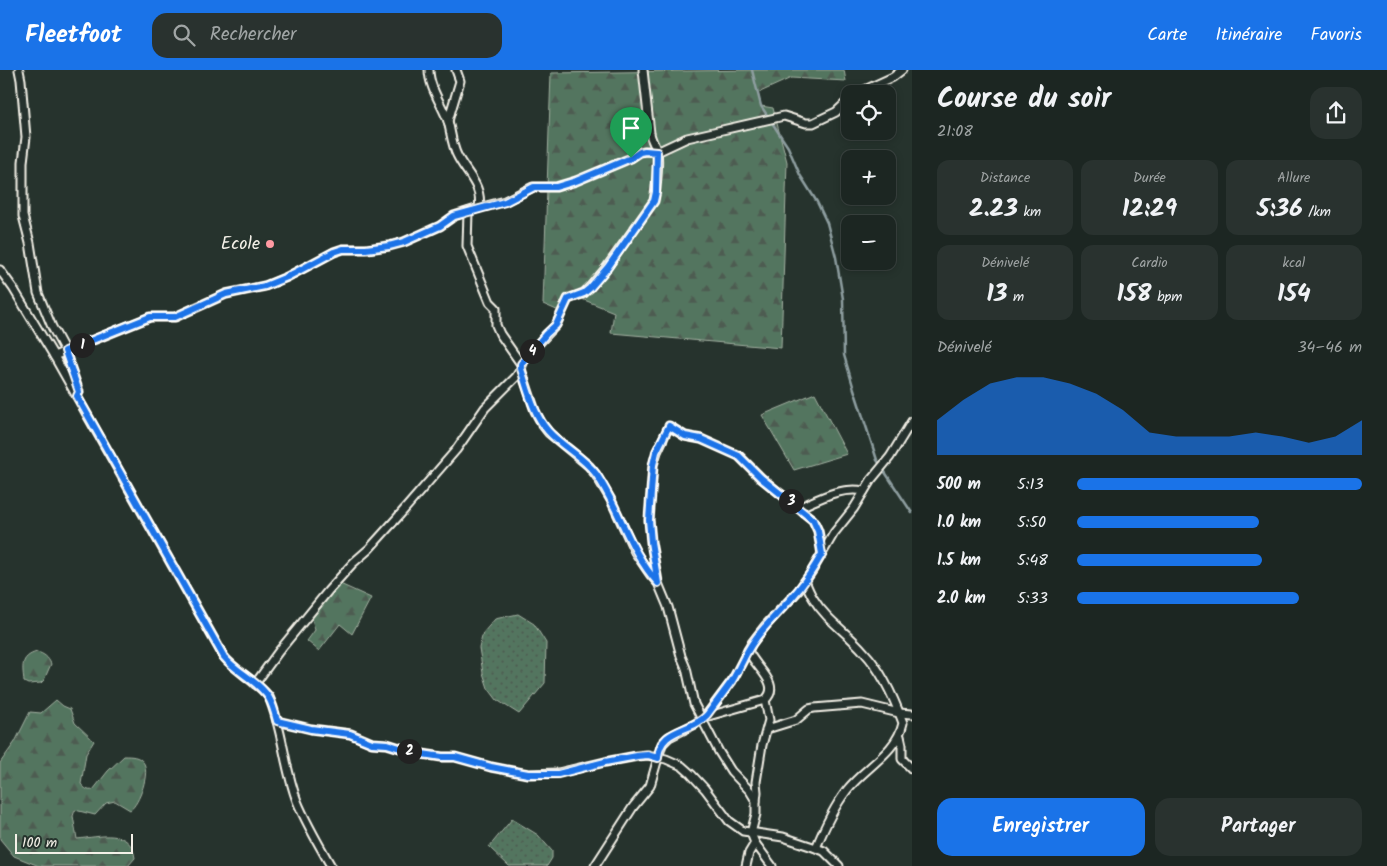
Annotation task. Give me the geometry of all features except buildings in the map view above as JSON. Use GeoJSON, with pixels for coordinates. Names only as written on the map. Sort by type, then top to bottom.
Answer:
{"type":"FeatureCollection","features":[{"type":"Feature","properties":{"kind":"street"},"geometry":{"type":"LineString","coordinates":[[19,70],[22,80],[26,137],[23,162],[23,216],[30,243],[38,293],[52,327],[65,351],[79,392],[77,396]]}},
{"type":"Feature","properties":{"kind":"street"},"geometry":{"type":"LineString","coordinates":[[429,70],[430,79],[448,121],[457,155],[475,181],[479,192],[479,208]]}},
{"type":"Feature","properties":{"kind":"street"},"geometry":{"type":"LineString","coordinates":[[448,121],[460,81],[456,70]]}},
{"type":"Feature","properties":{"kind":"street"},"geometry":{"type":"LineString","coordinates":[[255,684],[328,591],[380,537],[456,450],[485,408],[516,377],[521,366],[546,334],[556,325],[568,299],[584,293],[608,267],[654,201],[657,152],[651,142],[643,70]]}},
{"type":"Feature","properties":{"kind":"street"},"geometry":{"type":"LineString","coordinates":[[876,85],[893,77],[902,70]]}},
{"type":"Feature","properties":{"kind":"street"},"geometry":{"type":"LineString","coordinates":[[54,356],[150,317],[175,317],[226,294],[265,286],[343,249],[366,249],[404,242],[440,226],[454,216],[505,202],[534,187],[556,187],[576,181],[631,158],[640,152],[657,152],[687,138],[784,116],[806,123],[813,123],[836,112],[841,107]]}},
{"type":"Feature","properties":{"kind":"street"},"geometry":{"type":"LineString","coordinates":[[468,212],[467,246],[490,302],[495,306],[496,325],[500,334],[521,366],[535,411],[549,433],[596,474],[611,500],[635,552],[658,583]]}},
{"type":"Feature","properties":{"kind":"street"},"geometry":{"type":"LineString","coordinates":[[0,270],[54,356],[224,657],[230,665],[255,684],[268,697],[277,721],[298,801],[331,866]]}},
{"type":"Feature","properties":{"kind":"street"},"geometry":{"type":"LineString","coordinates":[[704,718],[732,681],[748,650],[766,625],[805,581],[834,533],[890,457],[912,421]]}},
{"type":"Feature","properties":{"kind":"street"},"geometry":{"type":"LineString","coordinates":[[756,801],[750,791],[731,771],[704,718],[694,704],[686,668],[668,607],[658,583],[649,520],[653,465],[656,452],[669,426],[685,436],[701,439],[739,456],[761,478],[813,520],[816,525],[822,554]]}},
{"type":"Feature","properties":{"kind":"street"},"geometry":{"type":"LineString","coordinates":[[798,508],[827,494],[853,488],[864,491]]}},
{"type":"Feature","properties":{"kind":"street"},"geometry":{"type":"LineString","coordinates":[[805,581],[813,598],[826,615],[871,660],[880,673],[903,723],[900,736],[902,759],[912,769]]}},
{"type":"Feature","properties":{"kind":"street"},"geometry":{"type":"LineString","coordinates":[[596,866],[634,807],[650,786],[659,750],[669,736],[704,718],[764,700],[772,691],[770,683],[750,657],[748,650]]}},
{"type":"Feature","properties":{"kind":"street"},"geometry":{"type":"LineString","coordinates":[[764,700],[769,720],[762,745],[756,782],[756,814],[751,833],[755,843],[772,866]]}},
{"type":"Feature","properties":{"kind":"street"},"geometry":{"type":"LineString","coordinates":[[767,729],[796,720],[809,709],[814,708],[862,704],[899,713],[912,714]]}},
{"type":"Feature","properties":{"kind":"street"},"geometry":{"type":"LineString","coordinates":[[277,721],[311,729],[350,734],[372,743],[387,744],[416,753],[455,757],[491,767],[528,774],[558,774],[637,756],[648,755],[666,759],[685,768],[705,789],[730,821],[743,831],[783,837],[816,848],[824,851],[839,866]]}},
{"type":"Feature","properties":{"kind":"street"},"geometry":{"type":"LineString","coordinates":[[816,848],[824,826],[847,790],[878,761],[900,736]]}},
{"type":"Feature","properties":{"kind":"street"},"geometry":{"type":"LineString","coordinates":[[746,866],[749,854],[755,843]]}},
{"type":"Feature","properties":{"kind":"green space"},"geometry":{"type":"Polygon","coordinates":[[[844,70],[846,81],[791,78],[758,93],[761,106],[773,108],[787,162],[781,348],[611,333],[614,312],[567,293],[559,311],[543,304],[551,73],[844,70]]]}},
{"type":"Feature","properties":{"kind":"green space"},"geometry":{"type":"Polygon","coordinates":[[[815,393],[847,454],[794,470],[762,415],[815,393]]]}},
{"type":"Feature","properties":{"kind":"green space"},"geometry":{"type":"Polygon","coordinates":[[[338,583],[371,598],[352,634],[340,624],[319,651],[307,641],[315,630],[311,615],[338,583]]]}},
{"type":"Feature","properties":{"kind":"green space"},"geometry":{"type":"Polygon","coordinates":[[[518,614],[534,624],[546,643],[545,683],[519,714],[497,700],[488,688],[483,673],[479,648],[483,633],[495,619],[518,614]]]}},
{"type":"Feature","properties":{"kind":"green space"},"geometry":{"type":"Polygon","coordinates":[[[37,652],[46,656],[51,664],[41,683],[28,684],[24,682],[23,664],[27,657],[37,652]]]}},
{"type":"Feature","properties":{"kind":"green space"},"geometry":{"type":"Polygon","coordinates":[[[56,700],[70,709],[75,723],[94,741],[86,754],[81,784],[85,788],[93,790],[108,771],[124,756],[132,756],[139,759],[145,766],[146,773],[143,788],[137,802],[130,810],[115,801],[106,803],[95,815],[75,810],[73,816],[77,839],[113,836],[127,842],[132,848],[135,858],[128,866],[39,866],[14,856],[0,839],[0,763],[15,742],[30,712],[41,713],[56,700]]]}},
{"type":"Feature","properties":{"kind":"green space"},"geometry":{"type":"Polygon","coordinates":[[[512,819],[538,835],[552,851],[552,858],[547,866],[509,866],[489,847],[512,819]]]}},
{"type":"Feature","properties":{"kind":"waterway"},"geometry":{"type":"LineString","coordinates":[[752,70],[761,106],[788,147],[800,175],[817,202],[827,223],[836,257],[843,299],[844,355],[853,386],[877,460],[912,513]]}},
{"type":"Feature","properties":{"kind":"place","name":"Ecole"},"geometry":{"type":"Point","coordinates":[270,244]}},
{"type":"Feature","properties":{"kind":"route"},"geometry":{"type":"LineString","coordinates":[[640,152],[657,152],[654,201],[608,267],[584,293],[568,299],[556,325],[521,364],[535,411],[549,433],[572,451],[596,474],[611,500],[635,552],[658,583],[649,520],[653,465],[656,452],[669,426],[685,436],[701,439],[739,456],[761,478],[813,520],[818,531],[822,554],[812,571],[752,643],[732,681],[705,717],[695,724],[669,736],[659,750],[658,758],[648,755],[637,756],[558,774],[528,774],[491,767],[455,757],[416,753],[387,744],[372,743],[350,734],[311,729],[277,721],[273,706],[264,691],[230,665],[224,657],[77,396],[79,392],[65,351],[150,317],[175,317],[226,294],[265,286],[287,277],[334,252],[343,249],[389,246],[404,242],[440,226],[454,216],[505,202],[534,187],[556,187],[576,181],[631,158],[640,152]]}}]}
